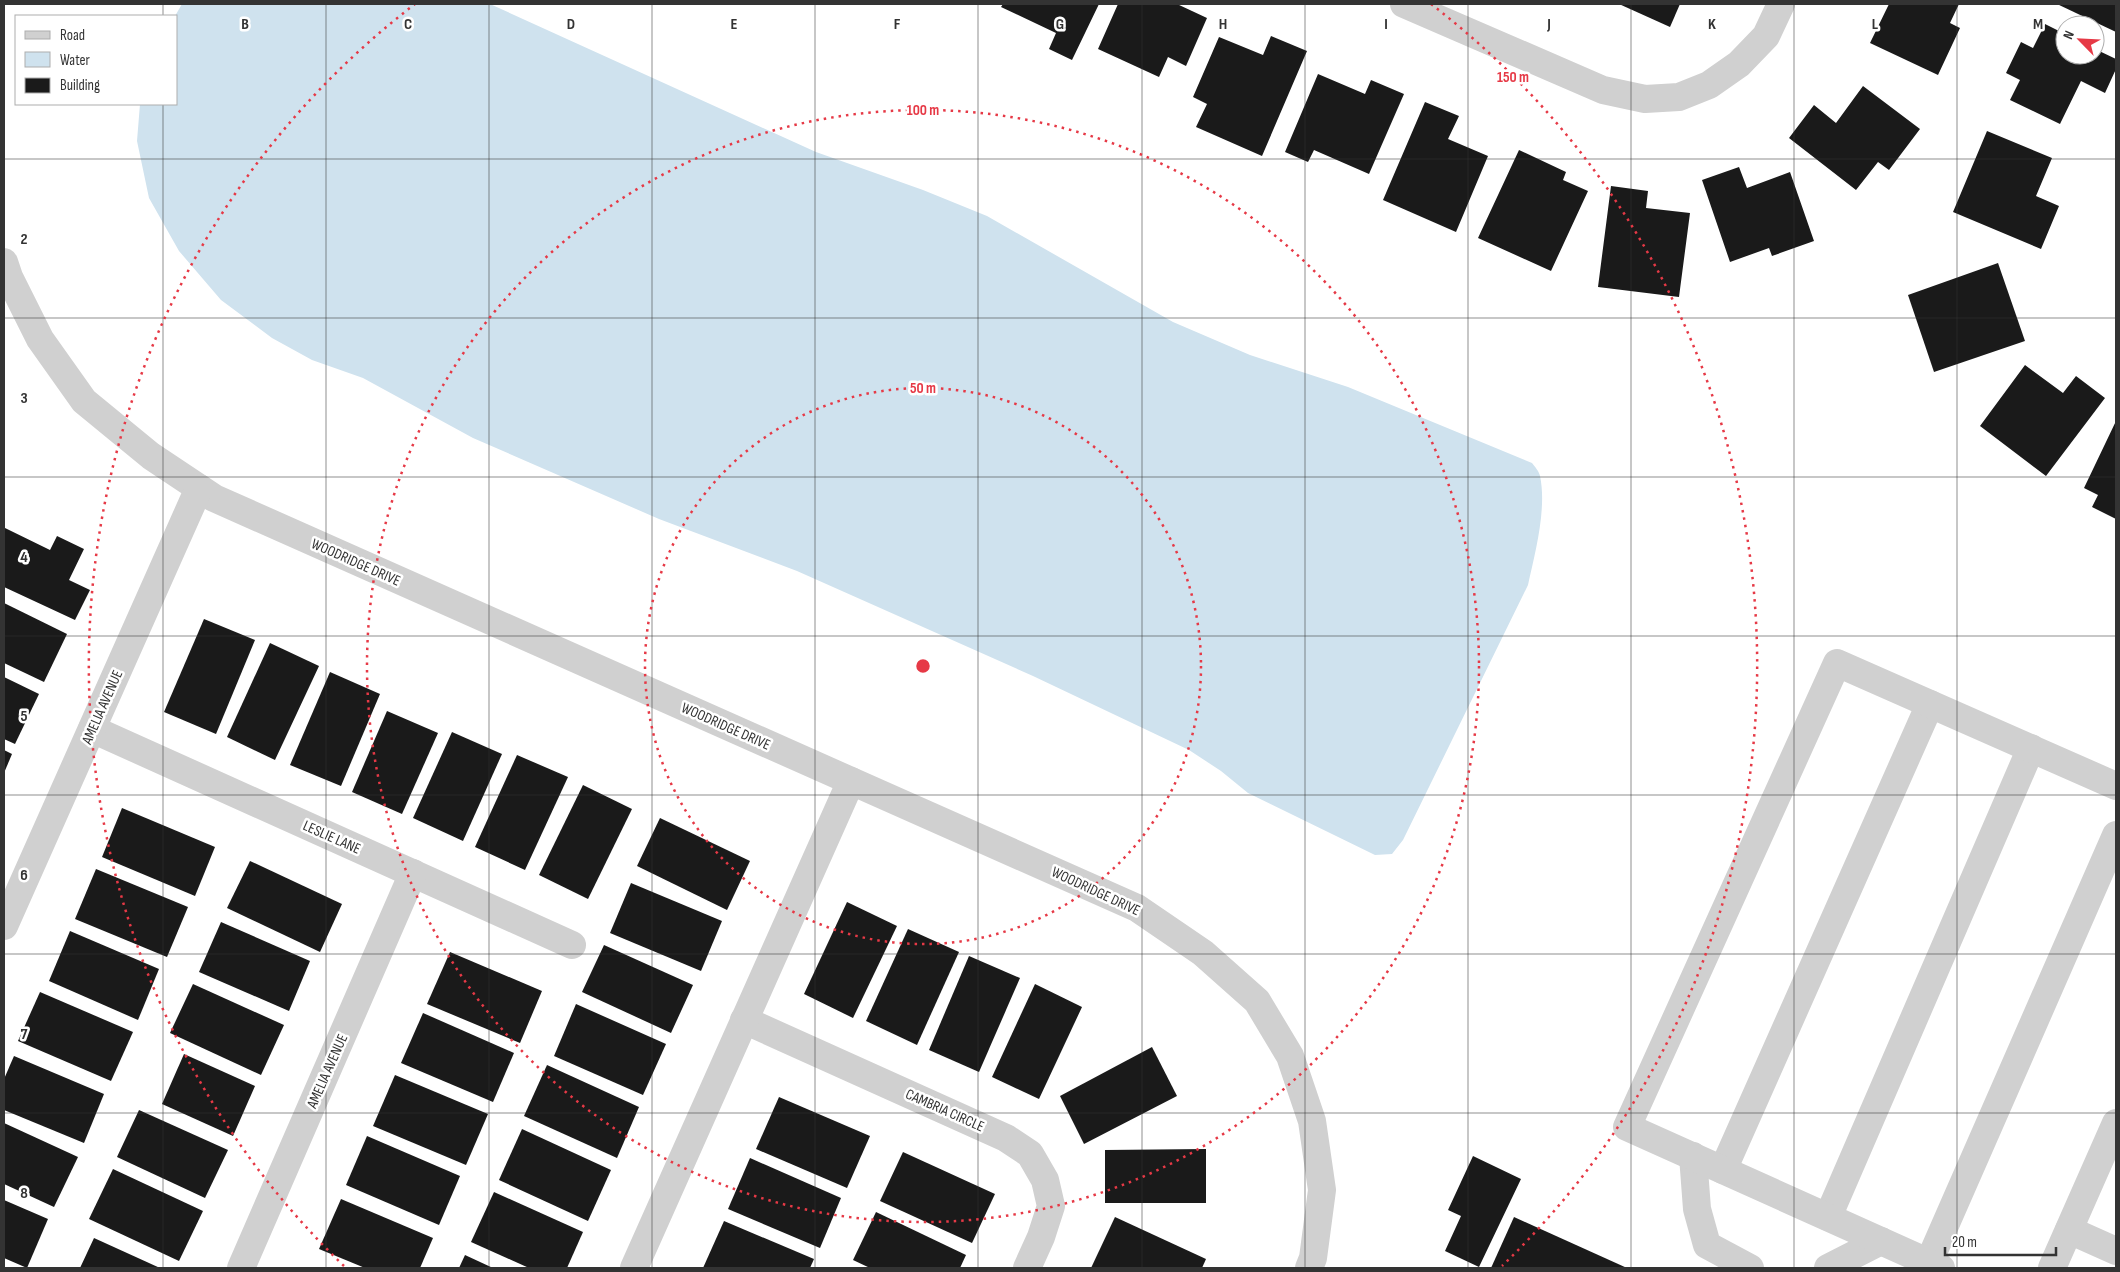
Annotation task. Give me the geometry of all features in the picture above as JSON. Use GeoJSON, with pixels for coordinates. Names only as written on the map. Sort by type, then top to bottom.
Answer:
{"type":"FeatureCollection","features":[{"type":"Feature","properties":{"kind":"street"},"geometry":{"type":"LineString","coordinates":[[1404,4],[1602,90],[1646,99],[1680,97],[1709,85],[1739,64],[1766,36],[1781,4]]}},
{"type":"Feature","properties":{"kind":"street","name":"WOODRIDGE DRIVE"},"geometry":{"type":"LineString","coordinates":[[4,262],[9,277],[40,339],[84,401],[151,456],[214,498],[1137,908],[1203,953],[1257,1001],[1290,1056],[1312,1121],[1322,1190],[1313,1258],[1309,1268]]}},
{"type":"Feature","properties":{"kind":"street","name":"AMELIA AVENUE"},"geometry":{"type":"LineString","coordinates":[[4,926],[199,488]]}},
{"type":"Feature","properties":{"kind":"street"},"geometry":{"type":"LineString","coordinates":[[2116,786],[1837,663],[1627,1127],[1935,1265],[2116,836]]}},
{"type":"Feature","properties":{"kind":"street"},"geometry":{"type":"LineString","coordinates":[[1724,1170],[1930,704]]}},
{"type":"Feature","properties":{"kind":"street","name":"LESLIE LANE"},"geometry":{"type":"LineString","coordinates":[[92,728],[572,945]]}},
{"type":"Feature","properties":{"kind":"street"},"geometry":{"type":"LineString","coordinates":[[1828,1217],[2031,748]]}},
{"type":"Feature","properties":{"kind":"street"},"geometry":{"type":"LineString","coordinates":[[634,1268],[851,781]]}},
{"type":"Feature","properties":{"kind":"street","name":"AMELIA AVENUE"},"geometry":{"type":"LineString","coordinates":[[241,1268],[413,873]]}},
{"type":"Feature","properties":{"kind":"street","name":"CAMBRIA CIRCLE"},"geometry":{"type":"LineString","coordinates":[[744,1020],[1006,1138],[1030,1154],[1045,1180],[1051,1206],[1027,1268]]}},
{"type":"Feature","properties":{"kind":"street"},"geometry":{"type":"LineString","coordinates":[[2052,1268],[2116,1126]]}},
{"type":"Feature","properties":{"kind":"street"},"geometry":{"type":"LineString","coordinates":[[1693,1156],[1697,1208],[1707,1245],[1750,1268]]}},
{"type":"Feature","properties":{"kind":"street"},"geometry":{"type":"LineString","coordinates":[[2069,1230],[2116,1251]]}},
{"type":"Feature","properties":{"kind":"street"},"geometry":{"type":"LineString","coordinates":[[1828,1268],[1881,1241]]}},
{"type":"Feature","properties":{"kind":"water"},"geometry":{"type":"Polygon","coordinates":[[[182,4],[490,4],[816,152],[923,190],[987,216],[1173,322],[1250,355],[1348,387],[1532,463],[1540,476],[1542,502],[1537,545],[1528,585],[1403,840],[1392,854],[1375,855],[1248,793],[1221,771],[1189,750],[1033,676],[797,571],[659,519],[473,438],[363,378],[312,360],[272,338],[221,300],[179,251],[149,198],[137,141],[140,105],[178,105],[178,15],[176,15],[182,4]]]}},
{"type":"Feature","properties":{"kind":"building"},"geometry":{"type":"Polygon","coordinates":[[[1003,4],[1099,4],[1072,60],[1049,49],[1056,33],[1001,7],[1003,4]]]}},
{"type":"Feature","properties":{"kind":"building"},"geometry":{"type":"Polygon","coordinates":[[[1118,4],[1177,4],[1207,18],[1186,66],[1168,57],[1159,77],[1098,49],[1118,4]]]}},
{"type":"Feature","properties":{"kind":"building"},"geometry":{"type":"Polygon","coordinates":[[[1619,4],[1680,4],[1670,27],[1619,4]]]}},
{"type":"Feature","properties":{"kind":"building"},"geometry":{"type":"Polygon","coordinates":[[[1889,4],[1959,4],[1950,23],[1960,28],[1938,75],[1870,43],[1889,4]]]}},
{"type":"Feature","properties":{"kind":"building"},"geometry":{"type":"Polygon","coordinates":[[[2057,4],[2116,4],[2116,32],[2105,27],[2105,15],[2080,15],[2057,4]]]}},
{"type":"Feature","properties":{"kind":"building"},"geometry":{"type":"Polygon","coordinates":[[[2045,24],[2055,29],[2055,65],[2105,65],[2105,54],[2116,59],[2116,69],[2105,93],[2081,81],[2060,124],[2010,100],[2020,80],[2006,73],[2021,42],[2033,48],[2045,24]]]}},
{"type":"Feature","properties":{"kind":"building"},"geometry":{"type":"Polygon","coordinates":[[[1271,36],[1307,51],[1262,156],[1196,127],[1207,104],[1193,97],[1219,37],[1263,55],[1271,36]]]}},
{"type":"Feature","properties":{"kind":"building"},"geometry":{"type":"Polygon","coordinates":[[[1318,74],[1365,94],[1371,80],[1404,94],[1369,174],[1314,150],[1308,162],[1285,152],[1318,74]]]}},
{"type":"Feature","properties":{"kind":"building"},"geometry":{"type":"Polygon","coordinates":[[[1863,86],[1920,129],[1889,170],[1878,162],[1856,190],[1789,138],[1814,105],[1836,123],[1863,86]]]}},
{"type":"Feature","properties":{"kind":"building"},"geometry":{"type":"Polygon","coordinates":[[[1425,102],[1459,116],[1448,139],[1488,156],[1456,232],[1383,200],[1425,102]]]}},
{"type":"Feature","properties":{"kind":"building"},"geometry":{"type":"Polygon","coordinates":[[[1987,131],[2052,158],[2036,196],[2059,206],[2041,249],[1953,212],[1987,131]]]}},
{"type":"Feature","properties":{"kind":"building"},"geometry":{"type":"Polygon","coordinates":[[[1519,150],[1566,172],[1563,180],[1588,191],[1551,271],[1478,238],[1519,150]]]}},
{"type":"Feature","properties":{"kind":"building"},"geometry":{"type":"Polygon","coordinates":[[[1739,167],[1747,188],[1790,172],[1814,241],[1772,256],[1769,248],[1730,262],[1702,180],[1739,167]]]}},
{"type":"Feature","properties":{"kind":"building"},"geometry":{"type":"Polygon","coordinates":[[[1611,186],[1648,191],[1646,208],[1690,213],[1679,297],[1598,287],[1611,186]]]}},
{"type":"Feature","properties":{"kind":"building"},"geometry":{"type":"Polygon","coordinates":[[[1998,263],[2025,341],[1934,372],[1908,295],[1998,263]]]}},
{"type":"Feature","properties":{"kind":"building"},"geometry":{"type":"Polygon","coordinates":[[[2025,365],[2063,393],[2076,376],[2105,398],[2046,476],[1980,426],[2025,365]]]}},
{"type":"Feature","properties":{"kind":"building"},"geometry":{"type":"Polygon","coordinates":[[[2116,421],[2116,519],[2092,507],[2098,495],[2084,488],[2116,421]]]}},
{"type":"Feature","properties":{"kind":"building"},"geometry":{"type":"Polygon","coordinates":[[[5,528],[50,550],[57,536],[84,549],[69,580],[90,590],[75,620],[4,587],[5,528]]]}},
{"type":"Feature","properties":{"kind":"building"},"geometry":{"type":"Polygon","coordinates":[[[4,603],[67,634],[44,682],[4,663],[4,603]]]}},
{"type":"Feature","properties":{"kind":"building"},"geometry":{"type":"Polygon","coordinates":[[[204,619],[255,640],[216,734],[164,712],[204,619]]]}},
{"type":"Feature","properties":{"kind":"building"},"geometry":{"type":"Polygon","coordinates":[[[270,643],[319,666],[275,760],[227,737],[270,643]]]}},
{"type":"Feature","properties":{"kind":"building"},"geometry":{"type":"Polygon","coordinates":[[[330,672],[380,694],[341,786],[290,765],[330,672]]]}},
{"type":"Feature","properties":{"kind":"building"},"geometry":{"type":"Polygon","coordinates":[[[4,677],[39,694],[15,744],[4,739],[4,677]]]}},
{"type":"Feature","properties":{"kind":"building"},"geometry":{"type":"Polygon","coordinates":[[[387,711],[438,733],[402,814],[352,792],[387,711]]]}},
{"type":"Feature","properties":{"kind":"building"},"geometry":{"type":"Polygon","coordinates":[[[452,732],[502,754],[463,841],[413,818],[452,732]]]}},
{"type":"Feature","properties":{"kind":"building"},"geometry":{"type":"Polygon","coordinates":[[[4,750],[12,754],[4,773],[4,750]]]}},
{"type":"Feature","properties":{"kind":"building"},"geometry":{"type":"Polygon","coordinates":[[[517,755],[568,777],[525,870],[475,847],[517,755]]]}},
{"type":"Feature","properties":{"kind":"building"},"geometry":{"type":"Polygon","coordinates":[[[583,785],[632,809],[588,899],[539,875],[583,785]]]}},
{"type":"Feature","properties":{"kind":"building"},"geometry":{"type":"Polygon","coordinates":[[[122,808],[215,847],[195,896],[102,857],[122,808]]]}},
{"type":"Feature","properties":{"kind":"building"},"geometry":{"type":"Polygon","coordinates":[[[660,818],[750,861],[727,910],[637,866],[660,818]]]}},
{"type":"Feature","properties":{"kind":"building"},"geometry":{"type":"Polygon","coordinates":[[[250,861],[342,904],[320,952],[227,908],[250,861]]]}},
{"type":"Feature","properties":{"kind":"building"},"geometry":{"type":"Polygon","coordinates":[[[96,869],[188,907],[167,957],[75,919],[96,869]]]}},
{"type":"Feature","properties":{"kind":"building"},"geometry":{"type":"Polygon","coordinates":[[[631,883],[722,921],[701,971],[610,933],[631,883]]]}},
{"type":"Feature","properties":{"kind":"building"},"geometry":{"type":"Polygon","coordinates":[[[847,902],[897,926],[853,1018],[804,994],[847,902]]]}},
{"type":"Feature","properties":{"kind":"building"},"geometry":{"type":"Polygon","coordinates":[[[221,922],[310,961],[289,1011],[199,972],[221,922]]]}},
{"type":"Feature","properties":{"kind":"building"},"geometry":{"type":"Polygon","coordinates":[[[908,929],[959,952],[917,1045],[866,1021],[908,929]]]}},
{"type":"Feature","properties":{"kind":"building"},"geometry":{"type":"Polygon","coordinates":[[[70,931],[159,969],[138,1020],[49,981],[70,931]]]}},
{"type":"Feature","properties":{"kind":"building"},"geometry":{"type":"Polygon","coordinates":[[[604,945],[693,985],[671,1033],[582,992],[604,945]]]}},
{"type":"Feature","properties":{"kind":"building"},"geometry":{"type":"Polygon","coordinates":[[[450,952],[542,991],[520,1043],[427,1004],[450,952]]]}},
{"type":"Feature","properties":{"kind":"building"},"geometry":{"type":"Polygon","coordinates":[[[969,956],[1020,978],[979,1072],[929,1050],[969,956]]]}},
{"type":"Feature","properties":{"kind":"building"},"geometry":{"type":"Polygon","coordinates":[[[193,984],[284,1025],[261,1075],[170,1033],[193,984]]]}},
{"type":"Feature","properties":{"kind":"building"},"geometry":{"type":"Polygon","coordinates":[[[1035,984],[1082,1007],[1039,1099],[992,1077],[1035,984]]]}},
{"type":"Feature","properties":{"kind":"building"},"geometry":{"type":"Polygon","coordinates":[[[40,992],[133,1032],[111,1081],[18,1041],[40,992]]]}},
{"type":"Feature","properties":{"kind":"building"},"geometry":{"type":"Polygon","coordinates":[[[576,1004],[666,1044],[643,1095],[554,1056],[576,1004]]]}},
{"type":"Feature","properties":{"kind":"building"},"geometry":{"type":"Polygon","coordinates":[[[423,1013],[514,1053],[493,1102],[401,1063],[423,1013]]]}},
{"type":"Feature","properties":{"kind":"building"},"geometry":{"type":"Polygon","coordinates":[[[1152,1047],[1177,1096],[1084,1144],[1060,1096],[1152,1047]]]}},
{"type":"Feature","properties":{"kind":"building"},"geometry":{"type":"Polygon","coordinates":[[[184,1054],[255,1086],[233,1136],[162,1104],[184,1054]]]}},
{"type":"Feature","properties":{"kind":"building"},"geometry":{"type":"Polygon","coordinates":[[[14,1056],[104,1094],[84,1143],[4,1110],[4,1079],[14,1056]]]}},
{"type":"Feature","properties":{"kind":"building"},"geometry":{"type":"Polygon","coordinates":[[[547,1065],[639,1107],[617,1158],[524,1116],[547,1065]]]}},
{"type":"Feature","properties":{"kind":"building"},"geometry":{"type":"Polygon","coordinates":[[[395,1075],[488,1114],[466,1165],[373,1126],[395,1075]]]}},
{"type":"Feature","properties":{"kind":"building"},"geometry":{"type":"Polygon","coordinates":[[[779,1097],[870,1136],[847,1188],[756,1149],[779,1097]]]}},
{"type":"Feature","properties":{"kind":"building"},"geometry":{"type":"Polygon","coordinates":[[[139,1110],[228,1150],[205,1198],[117,1157],[139,1110]]]}},
{"type":"Feature","properties":{"kind":"building"},"geometry":{"type":"Polygon","coordinates":[[[4,1123],[78,1157],[54,1207],[4,1184],[4,1123]]]}},
{"type":"Feature","properties":{"kind":"building"},"geometry":{"type":"Polygon","coordinates":[[[522,1129],[611,1170],[588,1221],[499,1180],[522,1129]]]}},
{"type":"Feature","properties":{"kind":"building"},"geometry":{"type":"Polygon","coordinates":[[[367,1136],[460,1176],[439,1225],[346,1185],[367,1136]]]}},
{"type":"Feature","properties":{"kind":"building"},"geometry":{"type":"Polygon","coordinates":[[[1206,1149],[1206,1203],[1105,1203],[1105,1150],[1206,1149]]]}},
{"type":"Feature","properties":{"kind":"building"},"geometry":{"type":"Polygon","coordinates":[[[903,1152],[995,1194],[972,1243],[880,1201],[903,1152]]]}},
{"type":"Feature","properties":{"kind":"building"},"geometry":{"type":"Polygon","coordinates":[[[1473,1156],[1521,1179],[1479,1267],[1445,1251],[1461,1216],[1448,1210],[1473,1156]]]}},
{"type":"Feature","properties":{"kind":"building"},"geometry":{"type":"Polygon","coordinates":[[[750,1158],[841,1198],[820,1248],[728,1209],[750,1158]]]}},
{"type":"Feature","properties":{"kind":"building"},"geometry":{"type":"Polygon","coordinates":[[[113,1169],[203,1211],[179,1261],[89,1219],[113,1169]]]}},
{"type":"Feature","properties":{"kind":"building"},"geometry":{"type":"Polygon","coordinates":[[[494,1192],[583,1232],[567,1268],[529,1268],[471,1242],[494,1192]]]}},
{"type":"Feature","properties":{"kind":"building"},"geometry":{"type":"Polygon","coordinates":[[[341,1199],[433,1238],[420,1268],[365,1268],[319,1249],[341,1199]]]}},
{"type":"Feature","properties":{"kind":"building"},"geometry":{"type":"Polygon","coordinates":[[[4,1200],[48,1219],[27,1268],[4,1258],[4,1200]]]}},
{"type":"Feature","properties":{"kind":"building"},"geometry":{"type":"Polygon","coordinates":[[[876,1212],[966,1255],[960,1268],[870,1268],[853,1260],[876,1212]]]}},
{"type":"Feature","properties":{"kind":"building"},"geometry":{"type":"Polygon","coordinates":[[[1115,1217],[1206,1259],[1202,1268],[1091,1268],[1115,1217]]]}},
{"type":"Feature","properties":{"kind":"building"},"geometry":{"type":"Polygon","coordinates":[[[1514,1217],[1627,1268],[1491,1268],[1514,1217]]]}},
{"type":"Feature","properties":{"kind":"building"},"geometry":{"type":"Polygon","coordinates":[[[724,1221],[814,1259],[810,1268],[703,1268],[724,1221]]]}},
{"type":"Feature","properties":{"kind":"building"},"geometry":{"type":"Polygon","coordinates":[[[94,1238],[160,1268],[80,1268],[94,1238]]]}},
{"type":"Feature","properties":{"kind":"building"},"geometry":{"type":"Polygon","coordinates":[[[465,1255],[493,1268],[459,1268],[465,1255]]]}}]}
